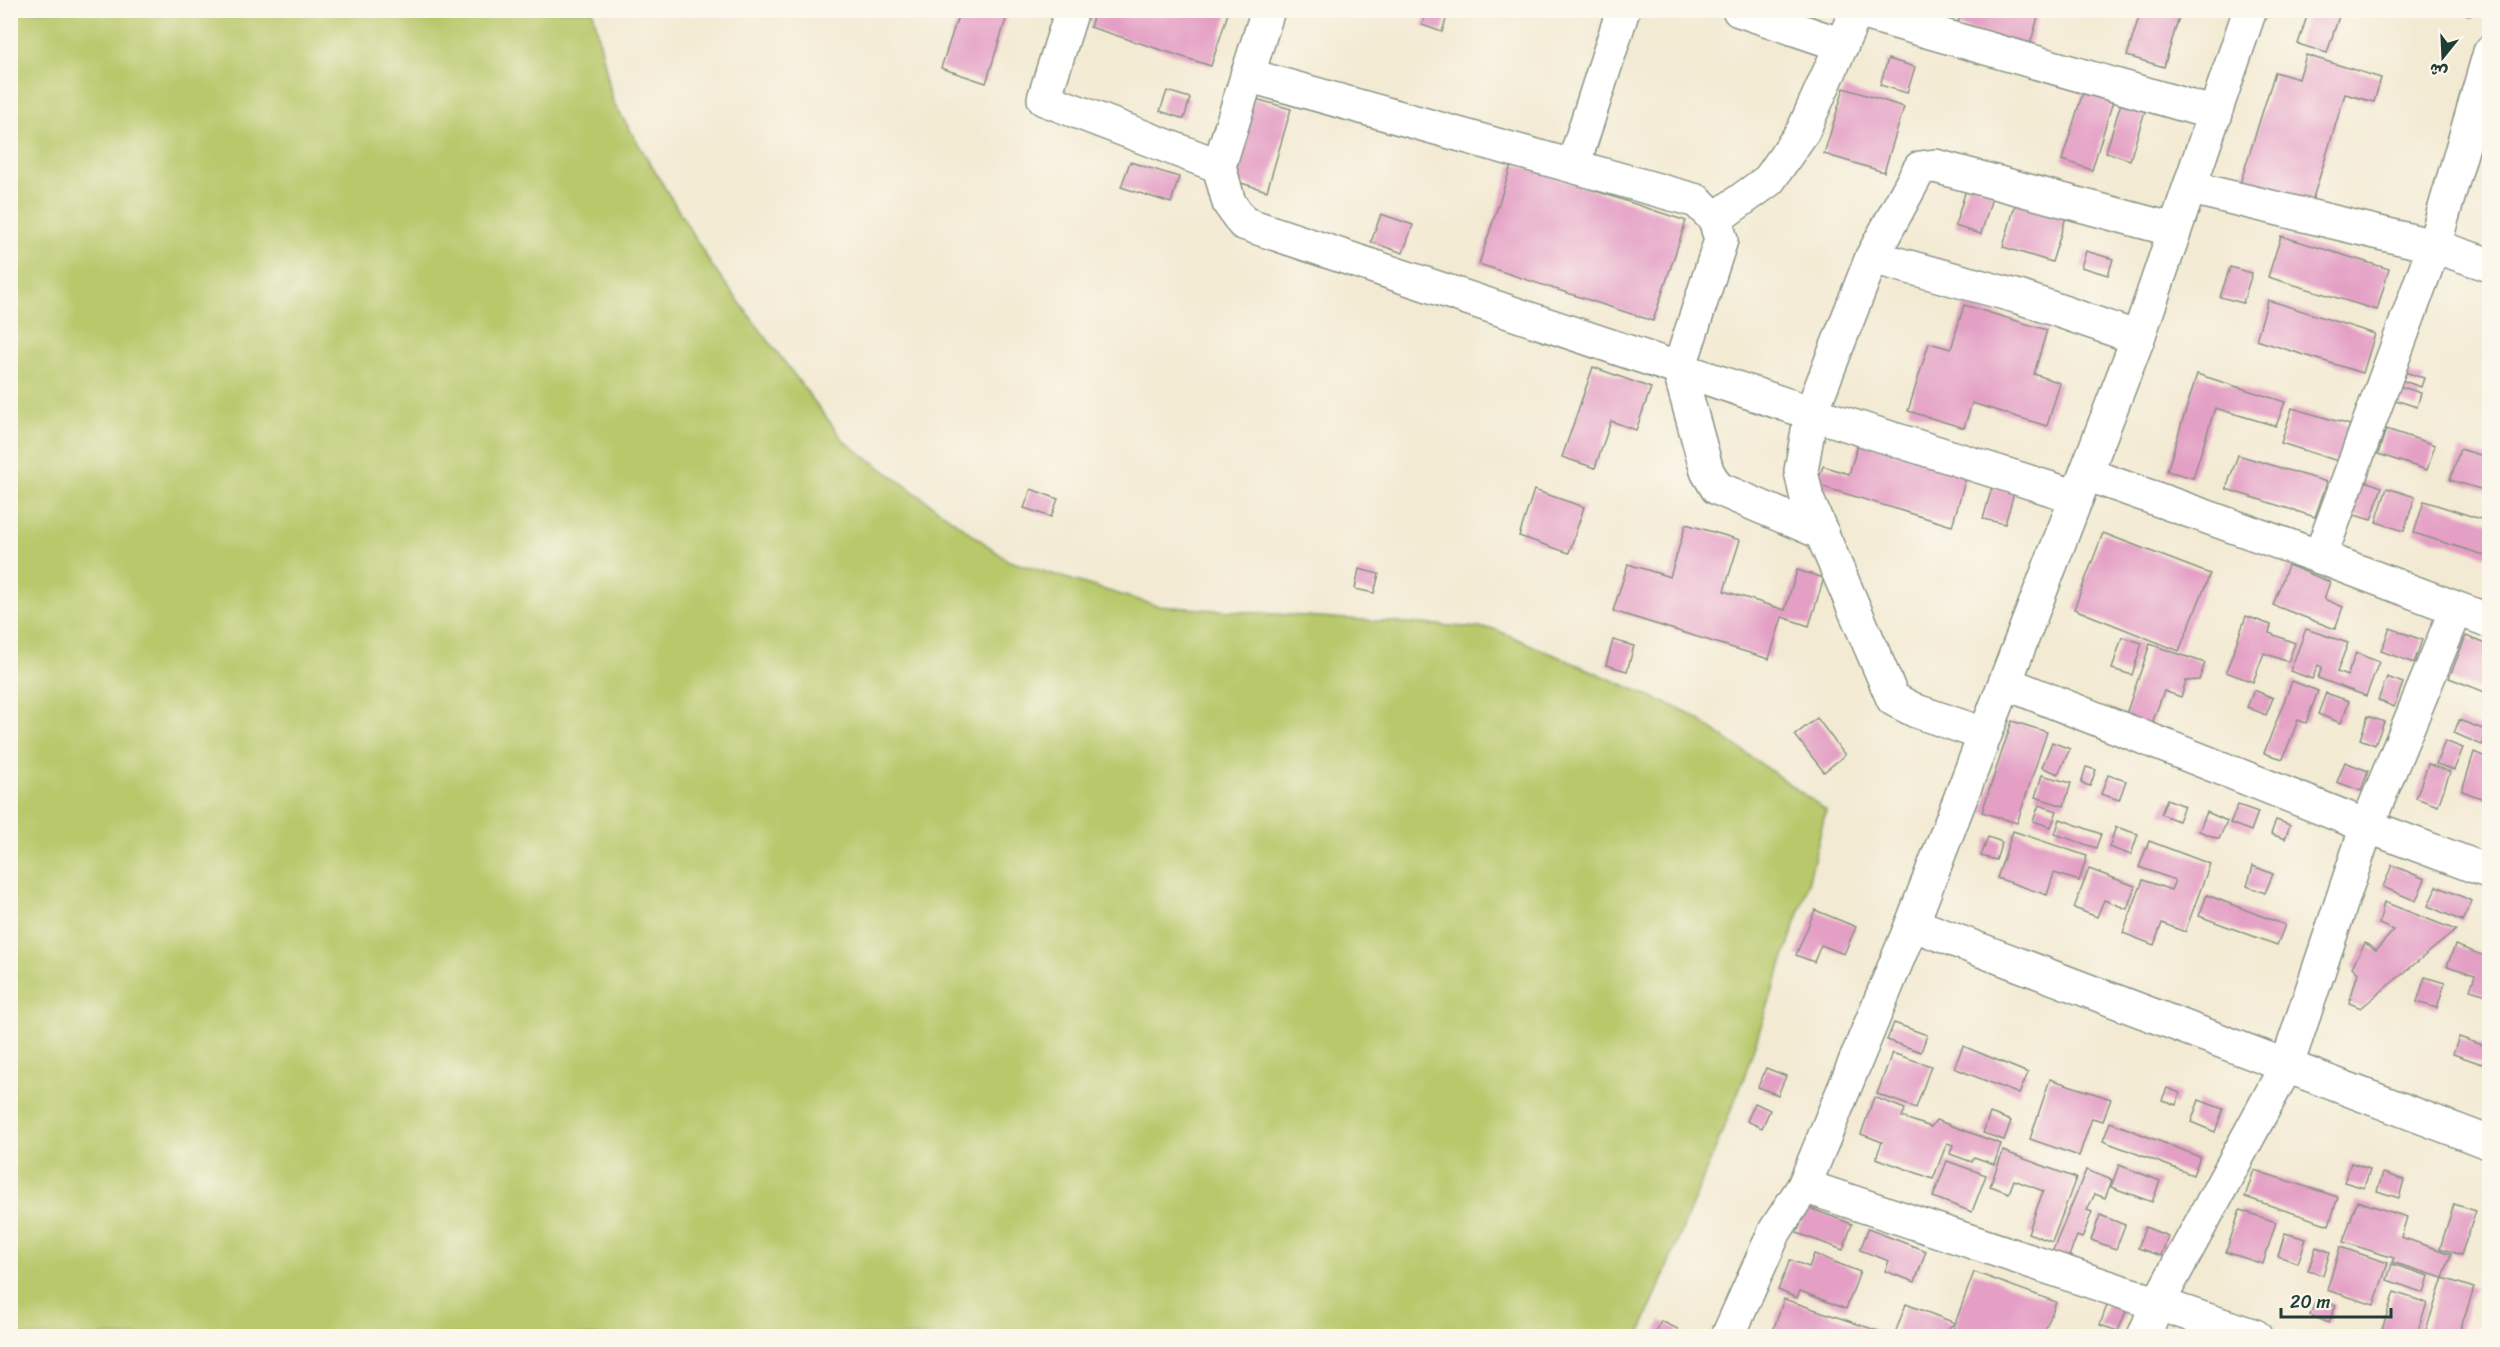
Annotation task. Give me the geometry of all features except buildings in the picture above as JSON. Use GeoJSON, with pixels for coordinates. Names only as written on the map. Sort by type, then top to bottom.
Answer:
{"type":"FeatureCollection","features":[{"type":"Feature","properties":{"kind":"street"},"geometry":{"type":"LineString","coordinates":[[1072,10],[1044,99],[1219,166]]}},
{"type":"Feature","properties":{"kind":"street"},"geometry":{"type":"LineString","coordinates":[[1268,10],[1219,166],[1229,203],[1243,223],[1811,413],[2082,485],[2320,557],[2490,621]]}},
{"type":"Feature","properties":{"kind":"street"},"geometry":{"type":"LineString","coordinates":[[1573,166],[1623,10]]}},
{"type":"Feature","properties":{"kind":"street"},"geometry":{"type":"LineString","coordinates":[[1740,10],[1842,45]]}},
{"type":"Feature","properties":{"kind":"street"},"geometry":{"type":"LineString","coordinates":[[1728,1336],[1775,1231],[1804,1186],[1912,924],[2138,338],[2250,10]]}},
{"type":"Feature","properties":{"kind":"street"},"geometry":{"type":"LineString","coordinates":[[1715,219],[1769,180],[1803,131],[1857,11],[2216,114]]}},
{"type":"Feature","properties":{"kind":"street"},"geometry":{"type":"LineString","coordinates":[[2320,557],[2434,246],[2490,52]]}},
{"type":"Feature","properties":{"kind":"street"},"geometry":{"type":"LineString","coordinates":[[1247,75],[1697,201],[1715,219],[1721,240],[1679,369],[1707,471],[1717,488],[1822,532]]}},
{"type":"Feature","properties":{"kind":"street"},"geometry":{"type":"LineString","coordinates":[[1984,734],[1916,711],[1893,699],[1807,499],[1801,471],[1811,413],[1872,257],[1920,168],[1935,166],[2174,230]]}},
{"type":"Feature","properties":{"kind":"street"},"geometry":{"type":"LineString","coordinates":[[2191,188],[2434,246],[2490,265]]}},
{"type":"Feature","properties":{"kind":"street"},"geometry":{"type":"LineString","coordinates":[[1872,257],[2019,297],[2138,338]]}},
{"type":"Feature","properties":{"kind":"street"},"geometry":{"type":"LineString","coordinates":[[2144,1336],[2158,1303],[2287,1065],[2367,826],[2456,610]]}},
{"type":"Feature","properties":{"kind":"street"},"geometry":{"type":"LineString","coordinates":[[2006,683],[2367,826],[2490,872]]}},
{"type":"Feature","properties":{"kind":"street"},"geometry":{"type":"LineString","coordinates":[[1912,924],[2490,1143]]}},
{"type":"Feature","properties":{"kind":"street"},"geometry":{"type":"LineString","coordinates":[[1804,1186],[2255,1336]]}},
{"type":"Feature","properties":{"kind":"green space"},"geometry":{"type":"Polygon","coordinates":[[[10,11],[593,11],[613,102],[712,266],[844,441],[1009,561],[1158,606],[1494,629],[1689,713],[1826,810],[1806,892],[1742,1083],[1639,1336],[11,1336],[10,11]]]}}]}
